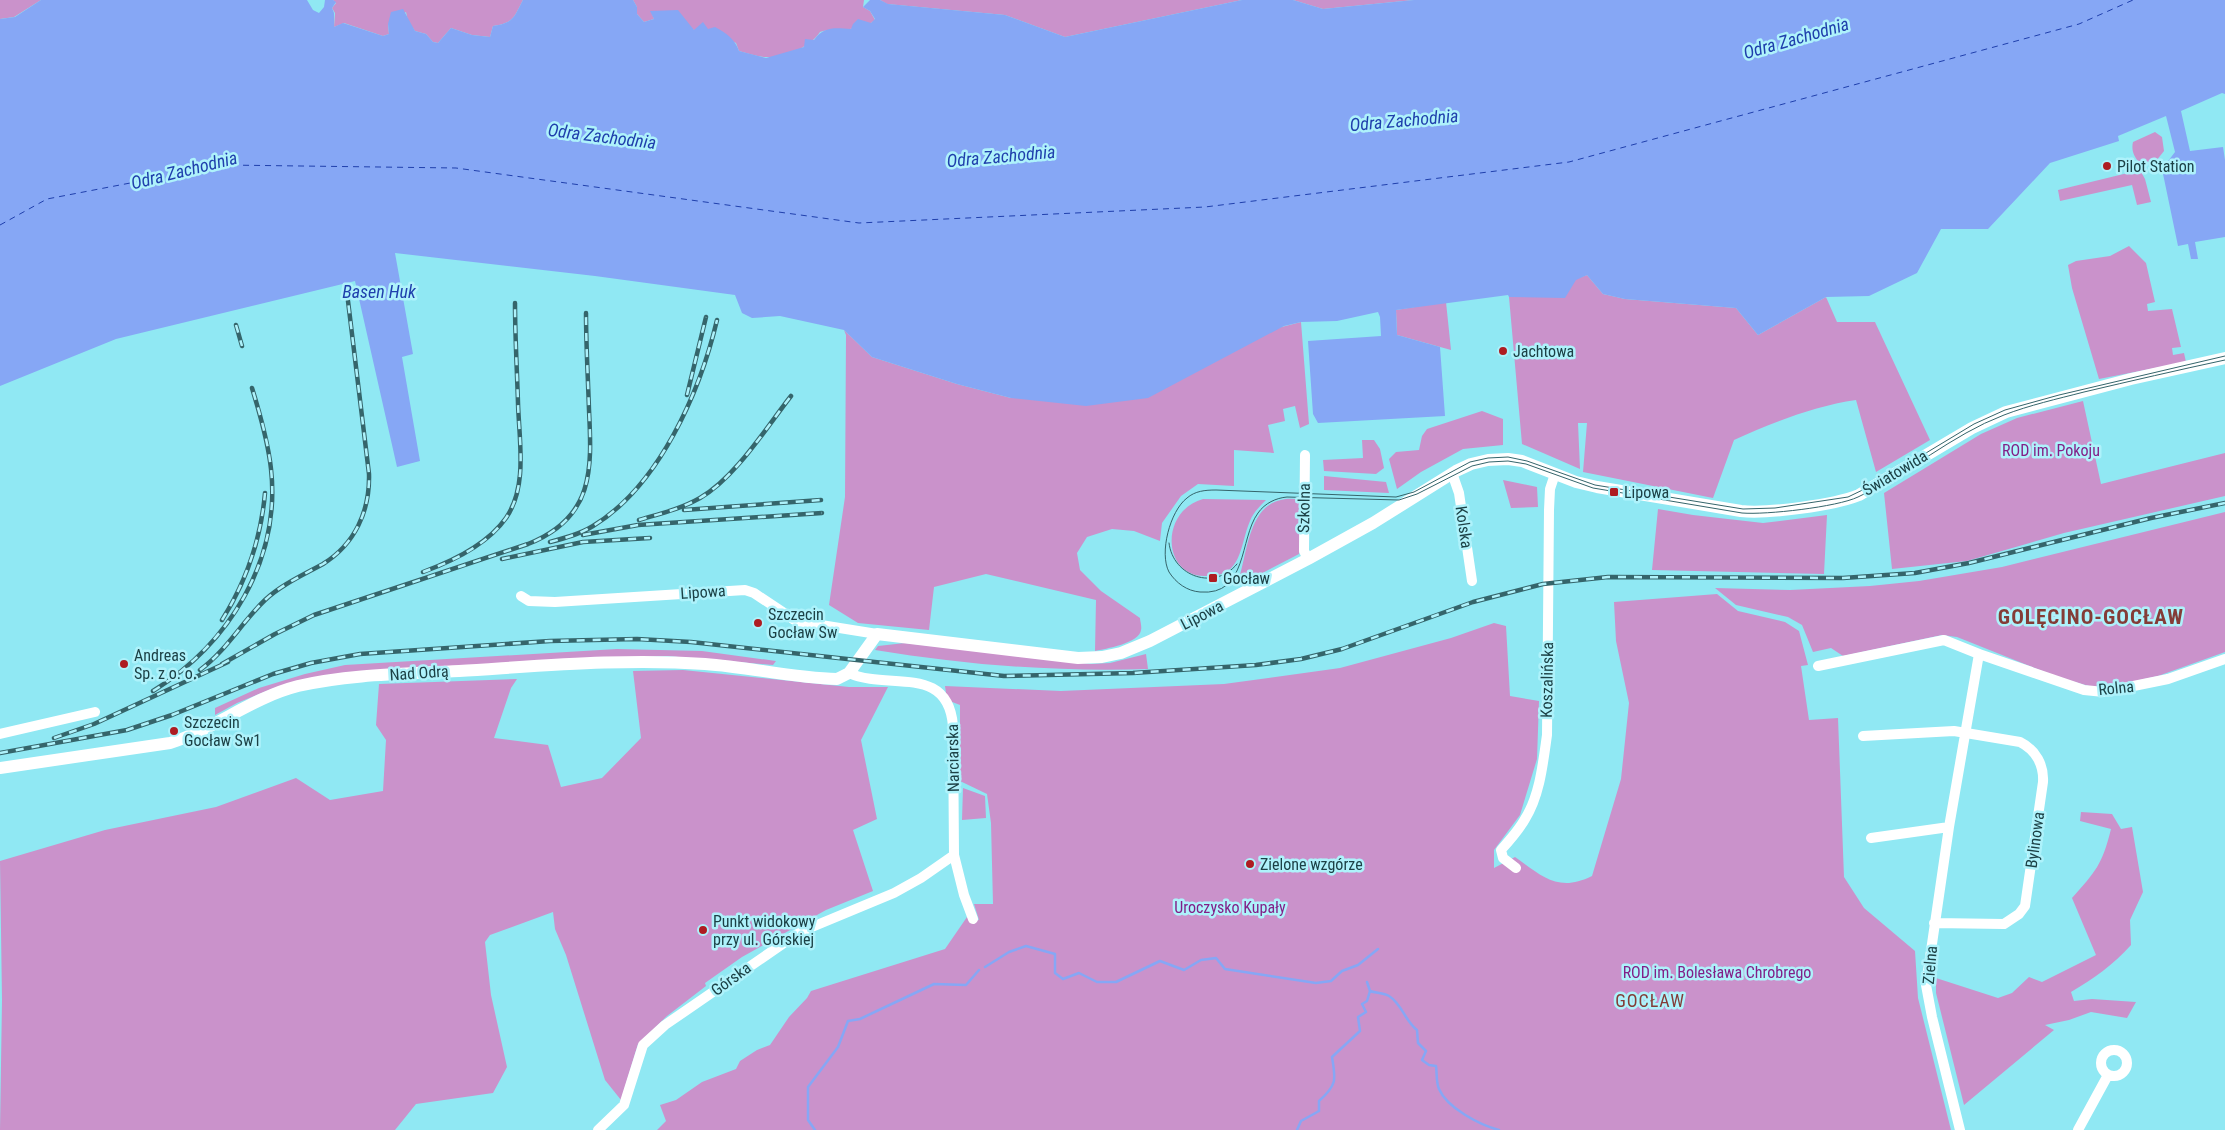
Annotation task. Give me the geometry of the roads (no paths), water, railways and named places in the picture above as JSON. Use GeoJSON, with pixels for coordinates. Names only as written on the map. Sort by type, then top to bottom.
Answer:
{"type":"FeatureCollection","features":[{"type":"Feature","properties":{"kind":"street","name":"Światowida"},"geometry":{"type":"LineString","coordinates":[[1555,474],[1597,487],[1745,511],[1761,511],[1841,501],[1861,494],[1975,426],[2006,412],[2095,388],[2225,358]]}},
{"type":"Feature","properties":{"kind":"street","name":"Szkolna"},"geometry":{"type":"LineString","coordinates":[[1305,455],[1304,551],[1308,559]]}},
{"type":"Feature","properties":{"kind":"street","name":"Lipowa"},"geometry":{"type":"LineString","coordinates":[[521,596],[529,601],[555,602],[745,590],[759,596],[796,621],[877,634],[1074,657],[1107,656],[1150,642],[1308,559],[1379,519],[1452,473],[1478,462],[1505,459],[1522,461],[1555,474]]}},
{"type":"Feature","properties":{"kind":"street","name":"Kolska"},"geometry":{"type":"LineString","coordinates":[[1452,473],[1458,493],[1472,581]]}},
{"type":"Feature","properties":{"kind":"street","name":"Koszalińska"},"geometry":{"type":"LineString","coordinates":[[1516,868],[1503,858],[1501,850],[1526,818],[1533,802],[1544,759],[1547,735],[1549,510],[1550,489],[1555,474]]}},
{"type":"Feature","properties":{"kind":"street"},"geometry":{"type":"LineString","coordinates":[[849,672],[877,634]]}},
{"type":"Feature","properties":{"kind":"street"},"geometry":{"type":"LineString","coordinates":[[1818,666],[1944,640],[1979,654]]}},
{"type":"Feature","properties":{"kind":"street","name":"Rolna"},"geometry":{"type":"LineString","coordinates":[[1979,654],[2084,690],[2104,692],[2168,679],[2225,659]]}},
{"type":"Feature","properties":{"kind":"street","name":"Zielna"},"geometry":{"type":"LineString","coordinates":[[1960,1130],[1932,1017],[1926,984],[1949,828],[1979,654]]}},
{"type":"Feature","properties":{"kind":"street","name":"Nad Odrą"},"geometry":{"type":"LineString","coordinates":[[0,768],[163,744],[195,733],[238,709],[277,692],[306,684],[338,680],[507,668],[637,662],[713,664],[834,679],[843,678],[849,672]]}},
{"type":"Feature","properties":{"kind":"street","name":"Narciarska"},"geometry":{"type":"LineString","coordinates":[[849,672],[866,678],[925,685],[947,700],[951,707],[953,726],[954,855],[964,895],[973,919]]}},
{"type":"Feature","properties":{"kind":"street"},"geometry":{"type":"LineString","coordinates":[[0,734],[94,712]]}},
{"type":"Feature","properties":{"kind":"street"},"geometry":{"type":"LineString","coordinates":[[1863,736],[1954,731],[1965,734]]}},
{"type":"Feature","properties":{"kind":"street","name":"Bylinowa"},"geometry":{"type":"LineString","coordinates":[[1934,923],[2004,924],[2019,914],[2027,897],[2044,772],[2039,760],[2028,746],[2020,742],[1965,734]]}},
{"type":"Feature","properties":{"kind":"street"},"geometry":{"type":"LineString","coordinates":[[1871,838],[1949,828]]}},
{"type":"Feature","properties":{"kind":"street","name":"Górska"},"geometry":{"type":"LineString","coordinates":[[598,1130],[619,1110],[626,1098],[643,1045],[665,1026],[800,932],[894,893],[922,878],[954,855]]}},
{"type":"Feature","properties":{"kind":"street"},"geometry":{"type":"LineString","coordinates":[[2078,1130],[2108,1075]]}},
{"type":"Feature","properties":{"kind":"water"},"geometry":{"type":"Polygon","coordinates":[[[41,0],[307,0],[313,10],[319,13],[324,7],[325,0],[333,0],[336,2],[332,8],[334,27],[343,23],[383,36],[389,34],[388,24],[391,12],[403,9],[415,31],[426,34],[433,42],[438,43],[451,28],[472,35],[490,37],[493,26],[509,21],[523,0],[633,0],[637,7],[637,14],[644,22],[654,19],[650,11],[678,10],[694,30],[703,22],[708,29],[715,27],[726,34],[733,40],[739,51],[766,58],[804,47],[805,39],[814,40],[826,30],[835,28],[851,29],[858,19],[871,23],[875,19],[870,11],[863,7],[870,0],[880,0],[888,4],[1005,15],[1065,37],[1242,0],[1293,0],[1323,9],[1414,0],[2225,0],[2225,94],[2222,93],[2181,111],[2190,151],[2223,147],[2225,160],[2225,237],[2195,242],[2198,259],[2191,259],[2188,244],[2178,246],[2162,169],[2175,152],[2166,116],[2118,136],[2119,141],[2050,163],[1988,229],[1941,229],[1917,273],[1869,296],[1826,297],[1758,335],[1736,308],[1625,299],[1603,294],[1587,275],[1576,280],[1565,298],[1509,297],[1508,295],[1396,310],[1397,335],[1440,347],[1445,416],[1318,423],[1313,414],[1308,341],[1381,336],[1378,312],[1337,321],[1301,322],[1284,326],[1148,398],[1086,406],[1011,398],[957,384],[872,357],[844,330],[780,316],[752,318],[742,313],[735,295],[595,276],[395,253],[413,354],[402,357],[420,461],[397,467],[355,281],[116,339],[0,386],[0,19],[15,17],[41,0]]]}},
{"type":"Feature","properties":{"kind":"waterway"},"geometry":{"type":"LineString","coordinates":[[985,967],[1009,952],[1026,946],[1055,954],[1055,973],[1063,979],[1079,973],[1097,982],[1116,982],[1160,961],[1184,970],[1201,960],[1216,958],[1225,969],[1316,983],[1331,981],[1342,971],[1358,965],[1378,949]]}},
{"type":"Feature","properties":{"kind":"waterway"},"geometry":{"type":"LineString","coordinates":[[815,1130],[808,1120],[808,1087],[838,1047],[848,1021],[860,1019],[934,984],[966,985],[979,970]]}},
{"type":"Feature","properties":{"kind":"waterway"},"geometry":{"type":"LineString","coordinates":[[1297,1130],[1301,1121],[1319,1111],[1319,1101],[1329,1091],[1334,1082],[1332,1057],[1360,1031],[1358,1017],[1366,1012],[1362,1004],[1367,1001],[1370,991],[1367,982]]}},
{"type":"Feature","properties":{"kind":"waterway"},"geometry":{"type":"LineString","coordinates":[[1370,991],[1387,995],[1393,999],[1417,1030],[1418,1043],[1426,1051],[1422,1060],[1429,1065],[1436,1066],[1438,1087],[1449,1103],[1474,1120],[1499,1130]]}},
{"type":"Feature","properties":{"kind":"tram line"},"geometry":{"type":"LineString","coordinates":[[2225,356],[2059,395],[2005,410],[1974,424],[1873,485],[1848,497],[1775,508],[1743,509],[1595,485],[1527,461],[1508,457],[1488,458],[1470,462],[1414,492],[1396,497],[1216,490],[1197,492],[1181,504],[1171,522],[1166,544],[1166,564],[1172,576],[1186,588],[1200,592],[1215,591],[1227,585],[1234,576],[1240,564],[1252,524],[1261,509],[1271,502],[1287,497],[1399,500],[1417,494],[1472,466],[1489,462],[1508,461],[1526,464],[1593,488],[1742,513],[1784,511],[1834,504],[1848,501],[1877,488],[1966,433],[2004,415],[2084,392],[2225,360]]}},
{"type":"Feature","properties":{"kind":"tram line"},"geometry":{"type":"LineString","coordinates":[[1169,543],[1172,555],[1178,564],[1186,572],[1196,576],[1218,577],[1228,572],[1237,564]]}},
{"type":"Feature","properties":{"kind":"railway"},"geometry":{"type":"LineString","coordinates":[[200,670],[218,654],[265,600],[292,580],[323,564],[344,547],[352,536],[363,513],[367,501],[369,474],[348,301]]}},
{"type":"Feature","properties":{"kind":"railway"},"geometry":{"type":"LineString","coordinates":[[423,572],[446,563],[479,544],[498,528],[513,505],[520,477],[521,462],[515,303]]}},
{"type":"Feature","properties":{"kind":"railway"},"geometry":{"type":"LineString","coordinates":[[222,664],[275,634],[314,615],[528,544],[550,533],[566,521],[577,506],[584,490],[590,453],[586,313]]}},
{"type":"Feature","properties":{"kind":"railway"},"geometry":{"type":"LineString","coordinates":[[687,395],[706,317]]}},
{"type":"Feature","properties":{"kind":"railway"},"geometry":{"type":"LineString","coordinates":[[550,542],[588,529],[617,509],[638,487],[657,462],[688,406],[700,377],[717,320]]}},
{"type":"Feature","properties":{"kind":"railway"},"geometry":{"type":"LineString","coordinates":[[236,325],[242,346]]}},
{"type":"Feature","properties":{"kind":"railway"},"geometry":{"type":"LineString","coordinates":[[153,691],[180,672],[205,649],[226,624],[244,596],[258,567],[267,535],[272,503],[271,469],[266,438],[252,388]]}},
{"type":"Feature","properties":{"kind":"railway"},"geometry":{"type":"LineString","coordinates":[[639,520],[685,505],[713,489],[749,452],[791,396]]}},
{"type":"Feature","properties":{"kind":"railway"},"geometry":{"type":"LineString","coordinates":[[222,620],[231,605],[251,559],[260,526],[265,493]]}},
{"type":"Feature","properties":{"kind":"railway"},"geometry":{"type":"LineString","coordinates":[[684,510],[821,500]]}},
{"type":"Feature","properties":{"kind":"railway"},"geometry":{"type":"LineString","coordinates":[[0,753],[127,730],[172,715],[273,674],[311,663],[360,654],[550,641],[637,639],[691,642],[1004,676],[1133,673],[1256,665],[1301,659],[1342,649],[1473,602],[1543,584],[1608,577],[1843,578],[1915,573],[1969,563],[2151,518],[2225,503]]}},
{"type":"Feature","properties":{"kind":"railway"},"geometry":{"type":"LineString","coordinates":[[583,535],[638,525],[822,513]]}},
{"type":"Feature","properties":{"kind":"railway"},"geometry":{"type":"LineString","coordinates":[[502,559],[583,542],[650,538]]}},
{"type":"Feature","properties":{"kind":"railway"},"geometry":{"type":"LineString","coordinates":[[54,738],[94,724],[228,662]]}},
{"type":"Feature","properties":{"kind":"place","name":"Pilot Station"},"geometry":{"type":"Point","coordinates":[2107,166]}},
{"type":"Feature","properties":{"kind":"place","name":"Jachtowa"},"geometry":{"type":"Point","coordinates":[1503,351]}},
{"type":"Feature","properties":{"kind":"place","name":"Lipowa"},"geometry":{"type":"Point","coordinates":[1614,492]}},
{"type":"Feature","properties":{"kind":"place","name":"Gocław"},"geometry":{"type":"Point","coordinates":[1213,578]}},
{"type":"Feature","properties":{"kind":"place","name":"Szczecin Gocław Sw"},"geometry":{"type":"Point","coordinates":[758,623]}},
{"type":"Feature","properties":{"kind":"place","name":"Andreas Sp. z o. o."},"geometry":{"type":"Point","coordinates":[124,664]}},
{"type":"Feature","properties":{"kind":"place","name":"Szczecin Gocław Sw1"},"geometry":{"type":"Point","coordinates":[174,731]}},
{"type":"Feature","properties":{"kind":"place","name":"Zielone wzgórze"},"geometry":{"type":"Point","coordinates":[1250,864]}},
{"type":"Feature","properties":{"kind":"place","name":"Punkt widokowy przy ul. Górskiej"},"geometry":{"type":"Point","coordinates":[703,930]}},
{"type":"Feature","properties":{"kind":"district","name":"GOLĘCINO-GOCŁAW"},"geometry":{"type":"Point","coordinates":[2091,617]}},
{"type":"Feature","properties":{"kind":"district","name":"GOCŁAW"},"geometry":{"type":"Point","coordinates":[1650,1000]}},
{"type":"Feature","properties":{"kind":"water label","name":"Odra Zachodnia"},"geometry":{"type":"Point","coordinates":[1796,38]}},
{"type":"Feature","properties":{"kind":"water label","name":"Odra Zachodnia"},"geometry":{"type":"Point","coordinates":[1404,120]}},
{"type":"Feature","properties":{"kind":"water label","name":"Odra Zachodnia"},"geometry":{"type":"Point","coordinates":[602,136]}},
{"type":"Feature","properties":{"kind":"water label","name":"Odra Zachodnia"},"geometry":{"type":"Point","coordinates":[1001,156]}},
{"type":"Feature","properties":{"kind":"water label","name":"Odra Zachodnia"},"geometry":{"type":"Point","coordinates":[184,170]}},
{"type":"Feature","properties":{"kind":"water label","name":"Basen Huk"},"geometry":{"type":"Point","coordinates":[379,291]}},
{"type":"Feature","properties":{"kind":"park label","name":"ROD im. Pokoju"},"geometry":{"type":"Point","coordinates":[2051,450]}},
{"type":"Feature","properties":{"kind":"park label","name":"Uroczysko Kupały"},"geometry":{"type":"Point","coordinates":[1230,907]}},
{"type":"Feature","properties":{"kind":"park label","name":"ROD im. Bolesława Chrobrego"},"geometry":{"type":"Point","coordinates":[1717,972]}}]}
